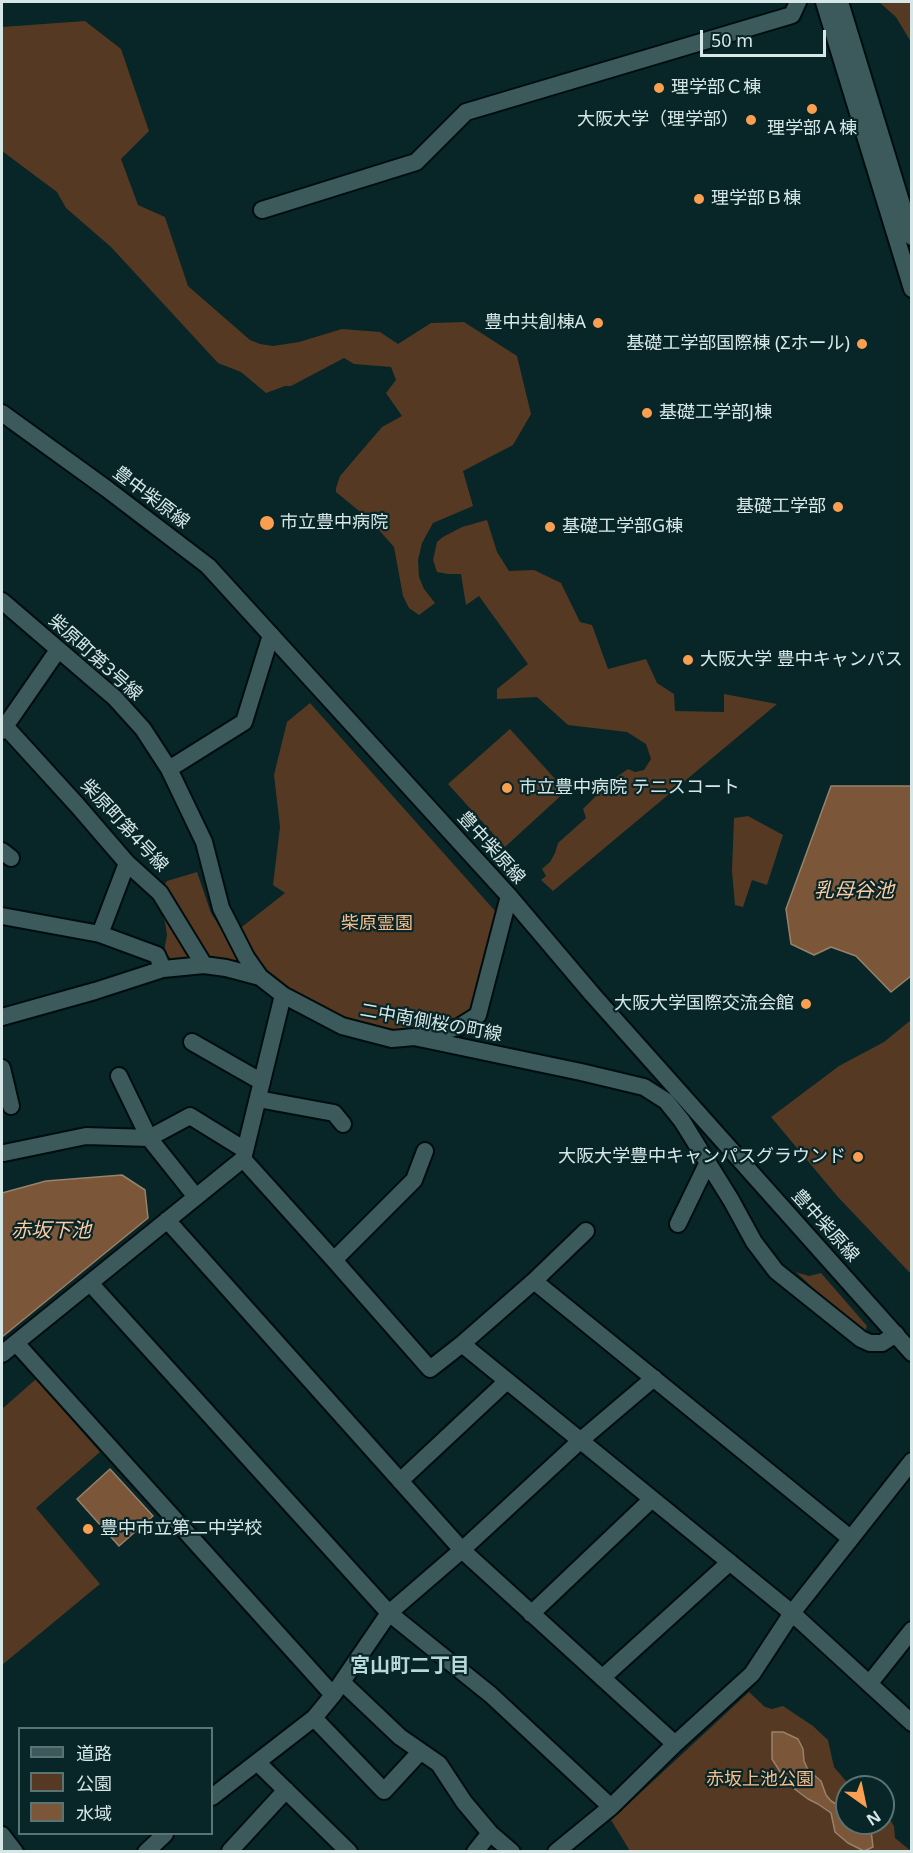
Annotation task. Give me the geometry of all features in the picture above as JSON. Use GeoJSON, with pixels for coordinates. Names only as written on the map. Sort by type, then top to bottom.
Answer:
{"type":"FeatureCollection","features":[{"type":"Feature","properties":{"kind":"street"},"geometry":{"type":"LineString","coordinates":[[262,210],[416,162],[466,112],[792,15],[798,2]]}},
{"type":"Feature","properties":{"kind":"street"},"geometry":{"type":"LineString","coordinates":[[824,2],[912,289]]}},
{"type":"Feature","properties":{"kind":"street"},"geometry":{"type":"LineString","coordinates":[[840,2],[912,237]]}},
{"type":"Feature","properties":{"kind":"street","name":"豊中柴原線"},"geometry":{"type":"LineString","coordinates":[[2,412],[208,566],[509,897],[615,1020],[912,1353]]}},
{"type":"Feature","properties":{"kind":"street","name":"柴原町第3号線"},"geometry":{"type":"LineString","coordinates":[[2,601],[122,706],[143,729],[169,769],[204,842],[220,908],[246,957],[260,977]]}},
{"type":"Feature","properties":{"kind":"street"},"geometry":{"type":"LineString","coordinates":[[169,769],[244,722],[271,635]]}},
{"type":"Feature","properties":{"kind":"street"},"geometry":{"type":"LineString","coordinates":[[3,727],[58,650]]}},
{"type":"Feature","properties":{"kind":"street","name":"柴原町第4号線"},"geometry":{"type":"LineString","coordinates":[[3,727],[128,863],[160,893],[204,965]]}},
{"type":"Feature","properties":{"kind":"street"},"geometry":{"type":"LineString","coordinates":[[100,934],[128,863]]}},
{"type":"Feature","properties":{"kind":"street"},"geometry":{"type":"LineString","coordinates":[[414,1037],[459,1027],[478,1015],[509,897]]}},
{"type":"Feature","properties":{"kind":"street"},"geometry":{"type":"LineString","coordinates":[[2,916],[100,934],[157,955],[163,969]]}},
{"type":"Feature","properties":{"kind":"street"},"geometry":{"type":"LineString","coordinates":[[2,1017],[163,969],[204,965],[260,977]]}},
{"type":"Feature","properties":{"kind":"street","name":"二中南側桜の町線"},"geometry":{"type":"LineString","coordinates":[[260,977],[283,995],[342,1026],[392,1039],[414,1037],[644,1087],[666,1101],[682,1121],[754,1242],[776,1271],[861,1339],[870,1343],[882,1342],[896,1334]]}},
{"type":"Feature","properties":{"kind":"street"},"geometry":{"type":"LineString","coordinates":[[2,1354],[167,1221],[244,1154],[283,995]]}},
{"type":"Feature","properties":{"kind":"street"},"geometry":{"type":"LineString","coordinates":[[192,1042],[262,1082]]}},
{"type":"Feature","properties":{"kind":"street"},"geometry":{"type":"LineString","coordinates":[[2,1068],[11,1106]]}},
{"type":"Feature","properties":{"kind":"street"},"geometry":{"type":"LineString","coordinates":[[119,1076],[149,1138],[196,1197]]}},
{"type":"Feature","properties":{"kind":"street"},"geometry":{"type":"LineString","coordinates":[[258,1099],[334,1113],[343,1124]]}},
{"type":"Feature","properties":{"kind":"street"},"geometry":{"type":"LineString","coordinates":[[4,1154],[86,1136],[149,1138],[190,1116],[244,1154],[430,1369],[534,1281],[586,1231]]}},
{"type":"Feature","properties":{"kind":"street"},"geometry":{"type":"LineString","coordinates":[[334,1260],[414,1180],[425,1151]]}},
{"type":"Feature","properties":{"kind":"street"},"geometry":{"type":"LineString","coordinates":[[678,1224],[708,1162]]}},
{"type":"Feature","properties":{"kind":"street"},"geometry":{"type":"LineString","coordinates":[[167,1221],[462,1550],[675,1744]]}},
{"type":"Feature","properties":{"kind":"street"},"geometry":{"type":"LineString","coordinates":[[534,1281],[850,1538]]}},
{"type":"Feature","properties":{"kind":"street"},"geometry":{"type":"LineString","coordinates":[[90,1283],[389,1613],[491,1695],[611,1807]]}},
{"type":"Feature","properties":{"kind":"street"},"geometry":{"type":"LineString","coordinates":[[16,1343],[338,1689],[439,1764],[464,1802],[490,1833],[512,1851]]}},
{"type":"Feature","properties":{"kind":"street"},"geometry":{"type":"LineString","coordinates":[[462,1344],[792,1613],[912,1723]]}},
{"type":"Feature","properties":{"kind":"street"},"geometry":{"type":"LineString","coordinates":[[213,1796],[314,1718],[338,1689],[389,1613],[462,1550],[581,1440],[654,1378]]}},
{"type":"Feature","properties":{"kind":"street"},"geometry":{"type":"LineString","coordinates":[[400,1481],[507,1381]]}},
{"type":"Feature","properties":{"kind":"street"},"geometry":{"type":"LineString","coordinates":[[556,1851],[611,1807],[675,1744],[752,1674],[792,1613],[912,1461]]}},
{"type":"Feature","properties":{"kind":"street"},"geometry":{"type":"LineString","coordinates":[[531,1614],[652,1499]]}},
{"type":"Feature","properties":{"kind":"street"},"geometry":{"type":"LineString","coordinates":[[602,1678],[730,1562]]}},
{"type":"Feature","properties":{"kind":"street"},"geometry":{"type":"LineString","coordinates":[[869,1684],[912,1630]]}},
{"type":"Feature","properties":{"kind":"street"},"geometry":{"type":"LineString","coordinates":[[314,1718],[384,1791],[420,1752]]}},
{"type":"Feature","properties":{"kind":"street"},"geometry":{"type":"LineString","coordinates":[[257,1762],[349,1851]]}},
{"type":"Feature","properties":{"kind":"street"},"geometry":{"type":"LineString","coordinates":[[231,1851],[286,1790]]}},
{"type":"Feature","properties":{"kind":"street"},"geometry":{"type":"LineString","coordinates":[[475,1851],[490,1833]]}},
{"type":"Feature","properties":{"kind":"street"},"geometry":{"type":"LineString","coordinates":[[2,1835],[15,1851]]}},
{"type":"Feature","properties":{"kind":"street"},"geometry":{"type":"LineString","coordinates":[[146,1851],[163,1835]]}},
{"type":"Feature","properties":{"kind":"green space"},"geometry":{"type":"Polygon","coordinates":[[[879,2],[911,2],[911,42],[896,17],[879,2]]]}},
{"type":"Feature","properties":{"kind":"green space"},"geometry":{"type":"Polygon","coordinates":[[[85,21],[121,49],[149,131],[121,159],[138,205],[165,217],[188,286],[250,340],[273,346],[299,342],[342,329],[380,332],[398,344],[431,323],[464,322],[517,356],[531,414],[513,445],[463,471],[473,506],[433,523],[422,543],[418,560],[419,577],[424,589],[435,603],[419,615],[409,608],[403,596],[394,547],[370,520],[336,492],[340,476],[382,427],[402,416],[386,393],[396,380],[391,367],[354,364],[344,358],[291,386],[266,393],[241,372],[218,363],[111,247],[66,208],[57,192],[2,151],[2,27],[85,21]]]}},
{"type":"Feature","properties":{"kind":"green space"},"geometry":{"type":"Polygon","coordinates":[[[487,520],[497,552],[509,571],[534,570],[561,583],[580,622],[592,625],[608,669],[646,659],[657,683],[674,694],[675,711],[724,712],[724,694],[777,704],[553,891],[541,880],[546,876],[542,869],[550,862],[558,843],[586,818],[583,809],[612,780],[628,769],[635,772],[644,770],[651,759],[646,744],[627,732],[568,725],[537,697],[497,699],[497,689],[528,664],[479,596],[466,605],[461,574],[437,572],[433,560],[437,542],[443,537],[462,527],[487,520]]]}},
{"type":"Feature","properties":{"kind":"green space","name":"柴原霊園"},"geometry":{"type":"Polygon","coordinates":[[[310,703],[496,912],[471,1013],[453,1022],[397,1030],[337,1014],[304,1000],[264,971],[238,930],[285,893],[273,885],[280,827],[274,775],[287,722],[310,703]]]}},
{"type":"Feature","properties":{"kind":"green space","name":"市立豊中病院 テニスコート"},"geometry":{"type":"Polygon","coordinates":[[[510,729],[566,791],[505,847],[448,784],[510,729]]]}},
{"type":"Feature","properties":{"kind":"green space"},"geometry":{"type":"Polygon","coordinates":[[[748,816],[783,835],[767,885],[752,880],[743,907],[735,905],[732,871],[734,818],[748,816]]]}},
{"type":"Feature","properties":{"kind":"green space"},"geometry":{"type":"Polygon","coordinates":[[[197,872],[211,913],[241,960],[171,959],[164,951],[167,935],[165,922],[155,899],[167,881],[197,872]]]}},
{"type":"Feature","properties":{"kind":"green space","name":"大阪大学豊中キャンパスグラウンド"},"geometry":{"type":"Polygon","coordinates":[[[911,1020],[911,1274],[838,1197],[771,1117],[839,1066],[884,1042],[911,1020]]]}},
{"type":"Feature","properties":{"kind":"green space"},"geometry":{"type":"Polygon","coordinates":[[[796,1272],[809,1276],[821,1273],[867,1326],[865,1331],[836,1310],[796,1272]]]}},
{"type":"Feature","properties":{"kind":"green space"},"geometry":{"type":"Polygon","coordinates":[[[36,1379],[100,1452],[36,1508],[100,1584],[2,1665],[2,1409],[36,1379]]]}},
{"type":"Feature","properties":{"kind":"green space","name":"赤坂上池公園"},"geometry":{"type":"Polygon","coordinates":[[[749,1692],[765,1707],[772,1709],[783,1706],[813,1726],[828,1740],[834,1767],[841,1775],[835,1775],[835,1835],[895,1835],[895,1838],[911,1851],[630,1851],[611,1820],[749,1692]]]}},
{"type":"Feature","properties":{"kind":"water","name":"乳母谷池"},"geometry":{"type":"Polygon","coordinates":[[[831,786],[911,786],[911,976],[891,992],[856,956],[831,947],[814,955],[791,944],[786,909],[831,786]]]}},
{"type":"Feature","properties":{"kind":"water","name":"赤坂下池"},"geometry":{"type":"Polygon","coordinates":[[[122,1175],[145,1190],[148,1218],[2,1337],[2,1193],[46,1181],[122,1175]]]}},
{"type":"Feature","properties":{"kind":"water"},"geometry":{"type":"Polygon","coordinates":[[[110,1469],[153,1516],[119,1546],[77,1499],[110,1469]]]}},
{"type":"Feature","properties":{"kind":"water"},"geometry":{"type":"Polygon","coordinates":[[[772,1732],[783,1732],[798,1739],[808,1770],[821,1781],[826,1795],[835,1804],[835,1832],[831,1813],[788,1784],[772,1759],[772,1732]]]}},
{"type":"Feature","properties":{"kind":"water"},"geometry":{"type":"Polygon","coordinates":[[[839,1835],[872,1835],[873,1847],[864,1851],[839,1835]]]}},
{"type":"Feature","properties":{"kind":"place","name":"理学部Ｃ棟"},"geometry":{"type":"Point","coordinates":[659,88]}},
{"type":"Feature","properties":{"kind":"place","name":"理学部Ａ棟"},"geometry":{"type":"Point","coordinates":[812,109]}},
{"type":"Feature","properties":{"kind":"place","name":"大阪大学（理学部）"},"geometry":{"type":"Point","coordinates":[751,120]}},
{"type":"Feature","properties":{"kind":"place","name":"理学部Ｂ棟"},"geometry":{"type":"Point","coordinates":[699,199]}},
{"type":"Feature","properties":{"kind":"place","name":"豊中共創棟A"},"geometry":{"type":"Point","coordinates":[598,323]}},
{"type":"Feature","properties":{"kind":"place","name":"基礎工学部国際棟 (Σホール)"},"geometry":{"type":"Point","coordinates":[862,344]}},
{"type":"Feature","properties":{"kind":"place","name":"基礎工学部J棟"},"geometry":{"type":"Point","coordinates":[647,413]}},
{"type":"Feature","properties":{"kind":"place","name":"基礎工学部"},"geometry":{"type":"Point","coordinates":[838,507]}},
{"type":"Feature","properties":{"kind":"place","name":"市立豊中病院"},"geometry":{"type":"Point","coordinates":[267,523]}},
{"type":"Feature","properties":{"kind":"place","name":"基礎工学部G棟"},"geometry":{"type":"Point","coordinates":[550,527]}},
{"type":"Feature","properties":{"kind":"place","name":"大阪大学 豊中キャンパス"},"geometry":{"type":"Point","coordinates":[688,660]}},
{"type":"Feature","properties":{"kind":"place","name":"市立豊中病院 テニスコート"},"geometry":{"type":"Point","coordinates":[507,788]}},
{"type":"Feature","properties":{"kind":"place","name":"大阪大学国際交流会館"},"geometry":{"type":"Point","coordinates":[806,1004]}},
{"type":"Feature","properties":{"kind":"place","name":"大阪大学豊中キャンパスグラウンド"},"geometry":{"type":"Point","coordinates":[858,1157]}},
{"type":"Feature","properties":{"kind":"place","name":"豊中市立第二中学校"},"geometry":{"type":"Point","coordinates":[88,1529]}},
{"type":"Feature","properties":{"kind":"district","name":"宮山町二丁目"},"geometry":{"type":"Point","coordinates":[410,1666]}}]}
